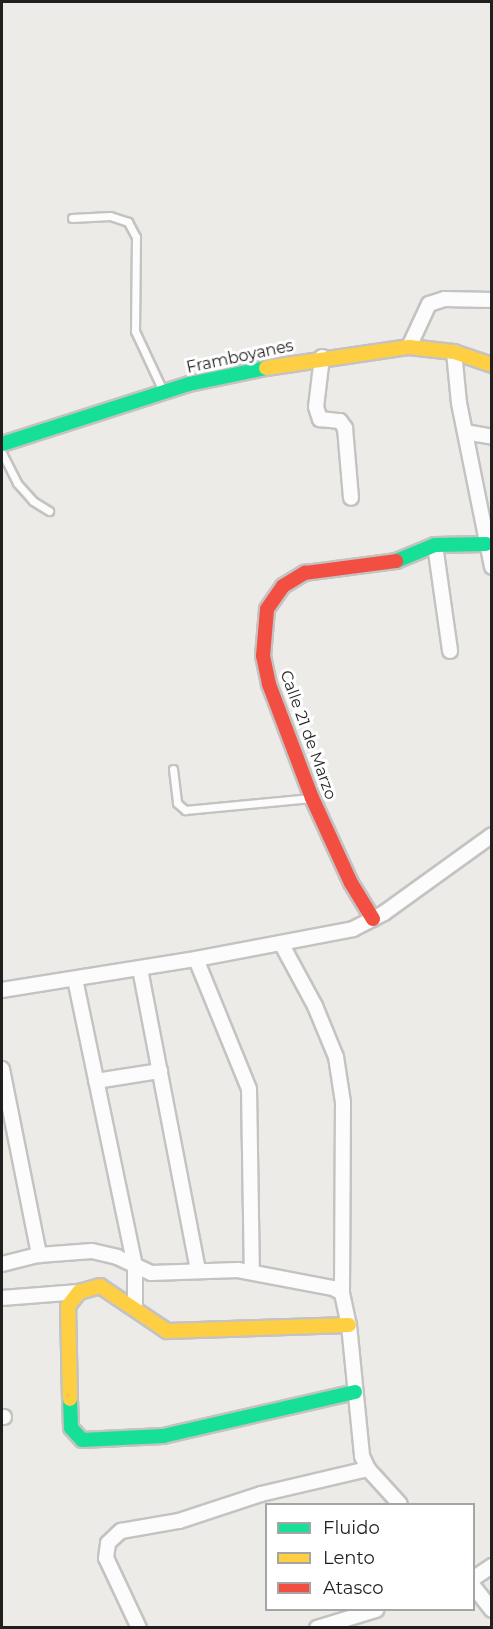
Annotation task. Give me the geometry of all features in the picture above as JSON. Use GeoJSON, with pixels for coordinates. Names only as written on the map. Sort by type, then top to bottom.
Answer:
{"type":"FeatureCollection","features":[{"type":"Feature","properties":{"kind":"street"},"geometry":{"type":"LineString","coordinates":[[409,347],[429,304],[444,299],[492,300]]}},
{"type":"Feature","properties":{"kind":"street","name":"Framboyanes"},"geometry":{"type":"LineString","coordinates":[[2,444],[189,384],[322,357],[409,347],[454,352],[492,365]]}},
{"type":"Feature","properties":{"kind":"street"},"geometry":{"type":"LineString","coordinates":[[454,352],[465,432],[492,567]]}},
{"type":"Feature","properties":{"kind":"street"},"geometry":{"type":"LineString","coordinates":[[322,357],[316,407],[321,419],[340,421],[345,428],[351,498]]}},
{"type":"Feature","properties":{"kind":"street"},"geometry":{"type":"LineString","coordinates":[[465,432],[492,437]]}},
{"type":"Feature","properties":{"kind":"street","name":"Calle 21 de Marzo"},"geometry":{"type":"LineString","coordinates":[[373,919],[351,883],[312,798],[269,684],[263,656],[267,609],[273,597],[305,573],[403,560],[435,545],[486,544]]}},
{"type":"Feature","properties":{"kind":"street"},"geometry":{"type":"LineString","coordinates":[[435,545],[450,651]]}},
{"type":"Feature","properties":{"kind":"street"},"geometry":{"type":"LineString","coordinates":[[2,990],[140,969],[343,931],[373,919],[492,835]]}},
{"type":"Feature","properties":{"kind":"street"},"geometry":{"type":"LineString","coordinates":[[281,943],[315,1006],[336,1057],[343,1102],[342,1293],[349,1325],[361,1447],[368,1469],[399,1503]]}},
{"type":"Feature","properties":{"kind":"street"},"geometry":{"type":"LineString","coordinates":[[196,959],[249,1089],[252,1272]]}},
{"type":"Feature","properties":{"kind":"street"},"geometry":{"type":"LineString","coordinates":[[140,969],[198,1269]]}},
{"type":"Feature","properties":{"kind":"street"},"geometry":{"type":"LineString","coordinates":[[75,979],[135,1267],[135,1308]]}},
{"type":"Feature","properties":{"kind":"street"},"geometry":{"type":"LineString","coordinates":[[2,1069],[39,1255]]}},
{"type":"Feature","properties":{"kind":"street"},"geometry":{"type":"LineString","coordinates":[[96,1081],[160,1071]]}},
{"type":"Feature","properties":{"kind":"street"},"geometry":{"type":"LineString","coordinates":[[2,1264],[39,1255],[92,1251],[117,1257],[135,1267],[162,1274],[198,1269],[252,1272],[313,1282],[342,1293]]}},
{"type":"Feature","properties":{"kind":"street"},"geometry":{"type":"LineString","coordinates":[[2,1298],[79,1292],[100,1286],[167,1331],[349,1325]]}},
{"type":"Feature","properties":{"kind":"street"},"geometry":{"type":"LineString","coordinates":[[79,1292],[68,1306],[71,1428],[82,1440],[163,1436],[354,1392]]}},
{"type":"Feature","properties":{"kind":"street"},"geometry":{"type":"LineString","coordinates":[[139,1628],[106,1558],[108,1543],[121,1531],[179,1521],[261,1494],[368,1469]]}},
{"type":"Feature","properties":{"kind":"street"},"geometry":{"type":"LineString","coordinates":[[475,1577],[492,1566]]}},
{"type":"Feature","properties":{"kind":"street"},"geometry":{"type":"LineString","coordinates":[[475,1588],[492,1610]]}},
{"type":"Feature","properties":{"kind":"street"},"geometry":{"type":"LineString","coordinates":[[317,1628],[373,1611]]}},
{"type":"Feature","properties":{"kind":"lane"},"geometry":{"type":"LineString","coordinates":[[72,218],[110,216],[128,222],[136,237],[135,331],[164,393]]}},
{"type":"Feature","properties":{"kind":"lane"},"geometry":{"type":"LineString","coordinates":[[2,453],[22,489],[49,511]]}},
{"type":"Feature","properties":{"kind":"lane"},"geometry":{"type":"LineString","coordinates":[[173,769],[177,804],[185,810],[312,798]]}},
{"type":"Feature","properties":{"kind":"traffic: fast"},"geometry":{"type":"LineString","coordinates":[[2,444],[189,384],[266,368]]}},
{"type":"Feature","properties":{"kind":"traffic: fast"},"geometry":{"type":"LineString","coordinates":[[396,561],[435,545],[486,544]]}},
{"type":"Feature","properties":{"kind":"traffic: fast"},"geometry":{"type":"LineString","coordinates":[[70,1399],[71,1428],[82,1440],[163,1436],[355,1392]]}},
{"type":"Feature","properties":{"kind":"traffic: slow"},"geometry":{"type":"LineString","coordinates":[[266,368],[409,347],[454,352],[492,365]]}},
{"type":"Feature","properties":{"kind":"traffic: slow"},"geometry":{"type":"LineString","coordinates":[[70,1399],[68,1306],[79,1292],[100,1286],[167,1331],[349,1325]]}},
{"type":"Feature","properties":{"kind":"traffic: jam"},"geometry":{"type":"LineString","coordinates":[[373,919],[351,883],[312,798],[269,684],[263,656],[267,609],[283,586],[305,573],[396,561]]}}]}
